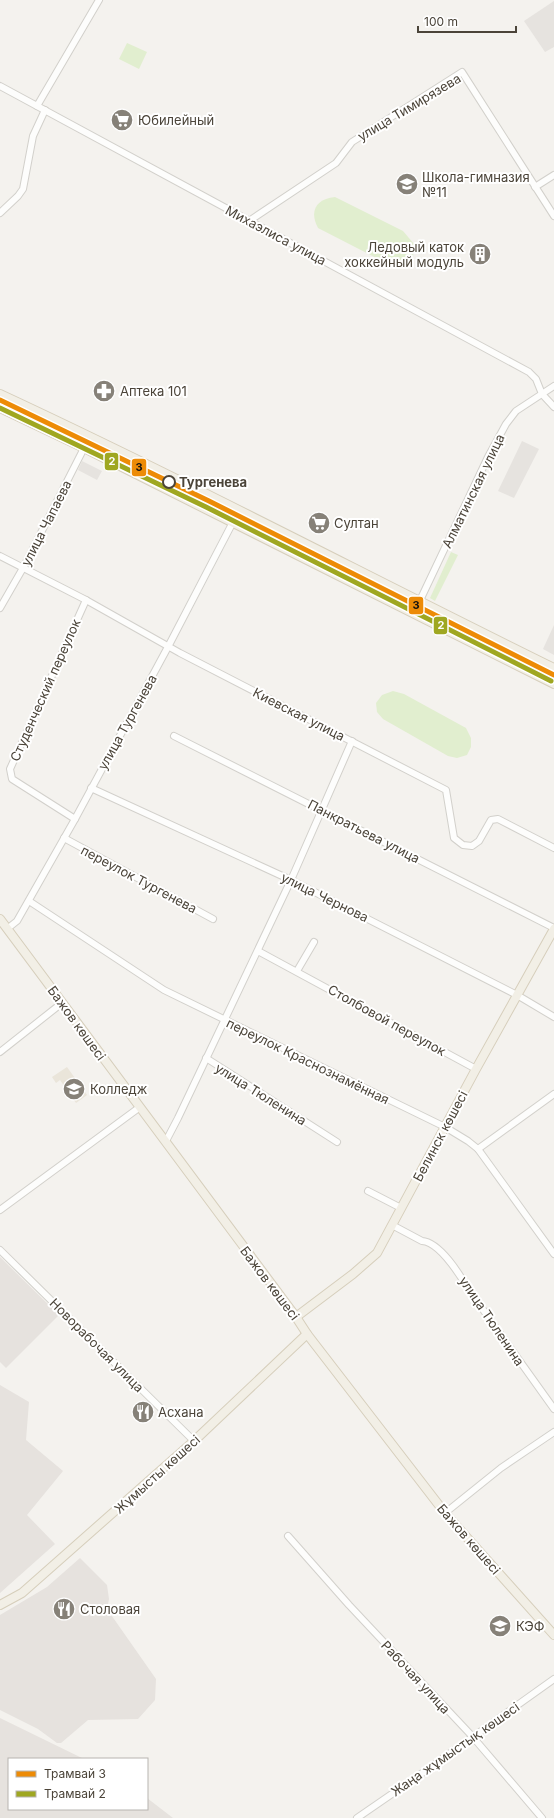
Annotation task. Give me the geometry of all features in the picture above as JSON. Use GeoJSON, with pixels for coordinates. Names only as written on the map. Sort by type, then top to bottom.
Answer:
{"type":"FeatureCollection","features":[{"type":"Feature","properties":{"kind":"main road"},"geometry":{"type":"LineString","coordinates":[[0,394],[90,436],[554,668]]}},
{"type":"Feature","properties":{"kind":"main road"},"geometry":{"type":"LineString","coordinates":[[0,408],[233,522],[554,684]]}},
{"type":"Feature","properties":{"kind":"main road","name":"улица Чапаева"},"geometry":{"type":"LineString","coordinates":[[84,448],[90,436]]}},
{"type":"Feature","properties":{"kind":"main road","name":"улица Тургенева"},"geometry":{"type":"LineString","coordinates":[[233,522],[239,510]]}},
{"type":"Feature","properties":{"kind":"main road","name":"Бажов көшесі"},"geometry":{"type":"LineString","coordinates":[[0,919],[166,1141],[307,1334],[445,1513],[554,1635]]}},
{"type":"Feature","properties":{"kind":"main road","name":"Белинск көшесі"},"geometry":{"type":"LineString","coordinates":[[296,1317],[353,1274],[377,1253],[554,928]]}},
{"type":"Feature","properties":{"kind":"main road","name":"Жұмысты көшесі"},"geometry":{"type":"LineString","coordinates":[[0,1605],[22,1593],[194,1441],[307,1334]]}},
{"type":"Feature","properties":{"kind":"street"},"geometry":{"type":"LineString","coordinates":[[37,106],[99,0]]}},
{"type":"Feature","properties":{"kind":"street","name":"улица Тимирязева"},"geometry":{"type":"LineString","coordinates":[[249,221],[336,163],[352,142],[462,72],[554,216]]}},
{"type":"Feature","properties":{"kind":"street","name":"Михаэлиса улица"},"geometry":{"type":"LineString","coordinates":[[0,86],[529,372],[536,379],[542,394],[554,407]]}},
{"type":"Feature","properties":{"kind":"street"},"geometry":{"type":"LineString","coordinates":[[0,212],[18,196],[23,189],[33,136],[45,110]]}},
{"type":"Feature","properties":{"kind":"street"},"geometry":{"type":"LineString","coordinates":[[535,187],[554,175]]}},
{"type":"Feature","properties":{"kind":"street","name":"Алматинская улица"},"geometry":{"type":"LineString","coordinates":[[414,613],[488,456],[506,424],[516,411],[554,386]]}},
{"type":"Feature","properties":{"kind":"street","name":"улица Чапаева"},"geometry":{"type":"LineString","coordinates":[[0,608],[23,568],[84,448]]}},
{"type":"Feature","properties":{"kind":"street","name":"улица Тургенева"},"geometry":{"type":"LineString","coordinates":[[8,929],[17,921],[75,819],[169,645],[233,522]]}},
{"type":"Feature","properties":{"kind":"street","name":"Киевская улица"},"geometry":{"type":"LineString","coordinates":[[0,556],[86,600],[169,645],[180,653],[446,790],[454,838],[463,844],[472,846],[479,842],[491,820],[498,819],[554,848]]}},
{"type":"Feature","properties":{"kind":"street","name":"Студенческий переулок"},"geometry":{"type":"LineString","coordinates":[[75,819],[12,780],[10,769],[86,600]]}},
{"type":"Feature","properties":{"kind":"street","name":"Панкратьева улица"},"geometry":{"type":"LineString","coordinates":[[174,736],[554,928]]}},
{"type":"Feature","properties":{"kind":"street"},"geometry":{"type":"LineString","coordinates":[[166,1141],[292,880],[352,741]]}},
{"type":"Feature","properties":{"kind":"street","name":"улица Чернова"},"geometry":{"type":"LineString","coordinates":[[91,788],[292,880],[517,995],[554,1017]]}},
{"type":"Feature","properties":{"kind":"street","name":"переулок Тургенева"},"geometry":{"type":"LineString","coordinates":[[64,838],[213,919]]}},
{"type":"Feature","properties":{"kind":"street","name":"переулок Краснознамённая"},"geometry":{"type":"LineString","coordinates":[[29,901],[164,990],[445,1127],[478,1149],[554,1254]]}},
{"type":"Feature","properties":{"kind":"street"},"geometry":{"type":"LineString","coordinates":[[297,971],[314,942]]}},
{"type":"Feature","properties":{"kind":"street","name":"Столбовой переулок"},"geometry":{"type":"LineString","coordinates":[[258,951],[476,1069]]}},
{"type":"Feature","properties":{"kind":"street"},"geometry":{"type":"LineString","coordinates":[[0,1052],[62,1003]]}},
{"type":"Feature","properties":{"kind":"street","name":"улица Тюленина"},"geometry":{"type":"LineString","coordinates":[[206,1058],[337,1142]]}},
{"type":"Feature","properties":{"kind":"street"},"geometry":{"type":"LineString","coordinates":[[478,1149],[554,1094]]}},
{"type":"Feature","properties":{"kind":"street"},"geometry":{"type":"LineString","coordinates":[[0,1210],[140,1107]]}},
{"type":"Feature","properties":{"kind":"street"},"geometry":{"type":"LineString","coordinates":[[368,1191],[401,1208]]}},
{"type":"Feature","properties":{"kind":"street","name":"улица Тюленина"},"geometry":{"type":"LineString","coordinates":[[392,1225],[422,1241],[426,1241],[443,1254],[457,1270],[468,1290],[554,1409]]}},
{"type":"Feature","properties":{"kind":"street","name":"Новорабочая улица"},"geometry":{"type":"LineString","coordinates":[[0,1250],[194,1441]]}},
{"type":"Feature","properties":{"kind":"street"},"geometry":{"type":"LineString","coordinates":[[445,1513],[501,1468],[554,1432]]}},
{"type":"Feature","properties":{"kind":"street","name":"Рабочая улица"},"geometry":{"type":"LineString","coordinates":[[288,1536],[349,1605],[472,1736],[542,1818]]}},
{"type":"Feature","properties":{"kind":"street","name":"Жаңа жұмыстық көшесі"},"geometry":{"type":"LineString","coordinates":[[358,1818],[554,1679]]}},
{"type":"Feature","properties":{"kind":"shaded area"},"geometry":{"type":"Polygon","coordinates":[[[554,1],[554,47],[545,52],[524,21],[554,1]]]}},
{"type":"Feature","properties":{"kind":"shaded area"},"geometry":{"type":"Polygon","coordinates":[[[522,441],[539,449],[514,498],[498,491],[522,441]]]}},
{"type":"Feature","properties":{"kind":"shaded area"},"geometry":{"type":"Polygon","coordinates":[[[82,461],[102,471],[97,480],[78,470],[82,461]]]}},
{"type":"Feature","properties":{"kind":"shaded area"},"geometry":{"type":"Polygon","coordinates":[[[554,625],[554,655],[543,649],[554,625]]]}},
{"type":"Feature","properties":{"kind":"shaded area","name":"Колледж"},"geometry":{"type":"Polygon","coordinates":[[[67,1067],[87,1095],[76,1103],[60,1080],[56,1083],[52,1077],[67,1067]]]}},
{"type":"Feature","properties":{"kind":"shaded area"},"geometry":{"type":"Polygon","coordinates":[[[0,1257],[59,1315],[6,1368],[0,1362],[0,1257]]]}},
{"type":"Feature","properties":{"kind":"shaded area"},"geometry":{"type":"Polygon","coordinates":[[[0,1385],[29,1402],[26,1440],[63,1471],[27,1515],[55,1544],[0,1593],[0,1385]]]}},
{"type":"Feature","properties":{"kind":"shaded area"},"geometry":{"type":"Polygon","coordinates":[[[80,1558],[107,1585],[109,1599],[107,1609],[156,1679],[155,1700],[138,1719],[88,1720],[61,1743],[57,1743],[38,1729],[0,1710],[0,1615],[47,1587],[80,1558]]]}},
{"type":"Feature","properties":{"kind":"shaded area"},"geometry":{"type":"Polygon","coordinates":[[[0,1718],[82,1758],[8,1758],[8,1810],[148,1810],[148,1799],[173,1818],[0,1818],[0,1718]]]}},
{"type":"Feature","properties":{"kind":"green space"},"geometry":{"type":"Polygon","coordinates":[[[127,43],[147,52],[139,69],[119,59],[127,43]]]}},
{"type":"Feature","properties":{"kind":"green space"},"geometry":{"type":"Polygon","coordinates":[[[335,197],[403,231],[414,244],[413,257],[405,265],[392,266],[318,228],[314,216],[316,207],[323,200],[335,197]]]}},
{"type":"Feature","properties":{"kind":"green space"},"geometry":{"type":"Polygon","coordinates":[[[451,552],[458,555],[435,601],[430,598],[451,552]]]}},
{"type":"Feature","properties":{"kind":"green space"},"geometry":{"type":"Polygon","coordinates":[[[393,691],[404,694],[466,728],[471,738],[471,747],[467,755],[457,758],[448,756],[383,719],[377,712],[376,703],[382,695],[393,691]]]}},
{"type":"Feature","properties":{"kind":"tram line","name":"3"},"geometry":{"type":"LineString","coordinates":[[0,400],[209,501],[554,675]]}},
{"type":"Feature","properties":{"kind":"tram line","name":"2"},"geometry":{"type":"LineString","coordinates":[[0,408],[206,507],[551,681]]}},
{"type":"Feature","properties":{"kind":"place","name":"Юбилейный"},"geometry":{"type":"Point","coordinates":[122,120]}},
{"type":"Feature","properties":{"kind":"place","name":"Школа-гимназия №11"},"geometry":{"type":"Point","coordinates":[407,184]}},
{"type":"Feature","properties":{"kind":"place","name":"Ледовый каток хоккейный модуль"},"geometry":{"type":"Point","coordinates":[480,254]}},
{"type":"Feature","properties":{"kind":"place","name":"Аптека 101"},"geometry":{"type":"Point","coordinates":[104,391]}},
{"type":"Feature","properties":{"kind":"place","name":"Тургенева"},"geometry":{"type":"Point","coordinates":[169,482]}},
{"type":"Feature","properties":{"kind":"place","name":"Султан"},"geometry":{"type":"Point","coordinates":[319,523]}},
{"type":"Feature","properties":{"kind":"place","name":"Колледж"},"geometry":{"type":"Point","coordinates":[74,1089]}},
{"type":"Feature","properties":{"kind":"place","name":"Асхана"},"geometry":{"type":"Point","coordinates":[143,1412]}},
{"type":"Feature","properties":{"kind":"place","name":"Столовая"},"geometry":{"type":"Point","coordinates":[64,1609]}},
{"type":"Feature","properties":{"kind":"place","name":"КЭФ"},"geometry":{"type":"Point","coordinates":[500,1626]}}]}
